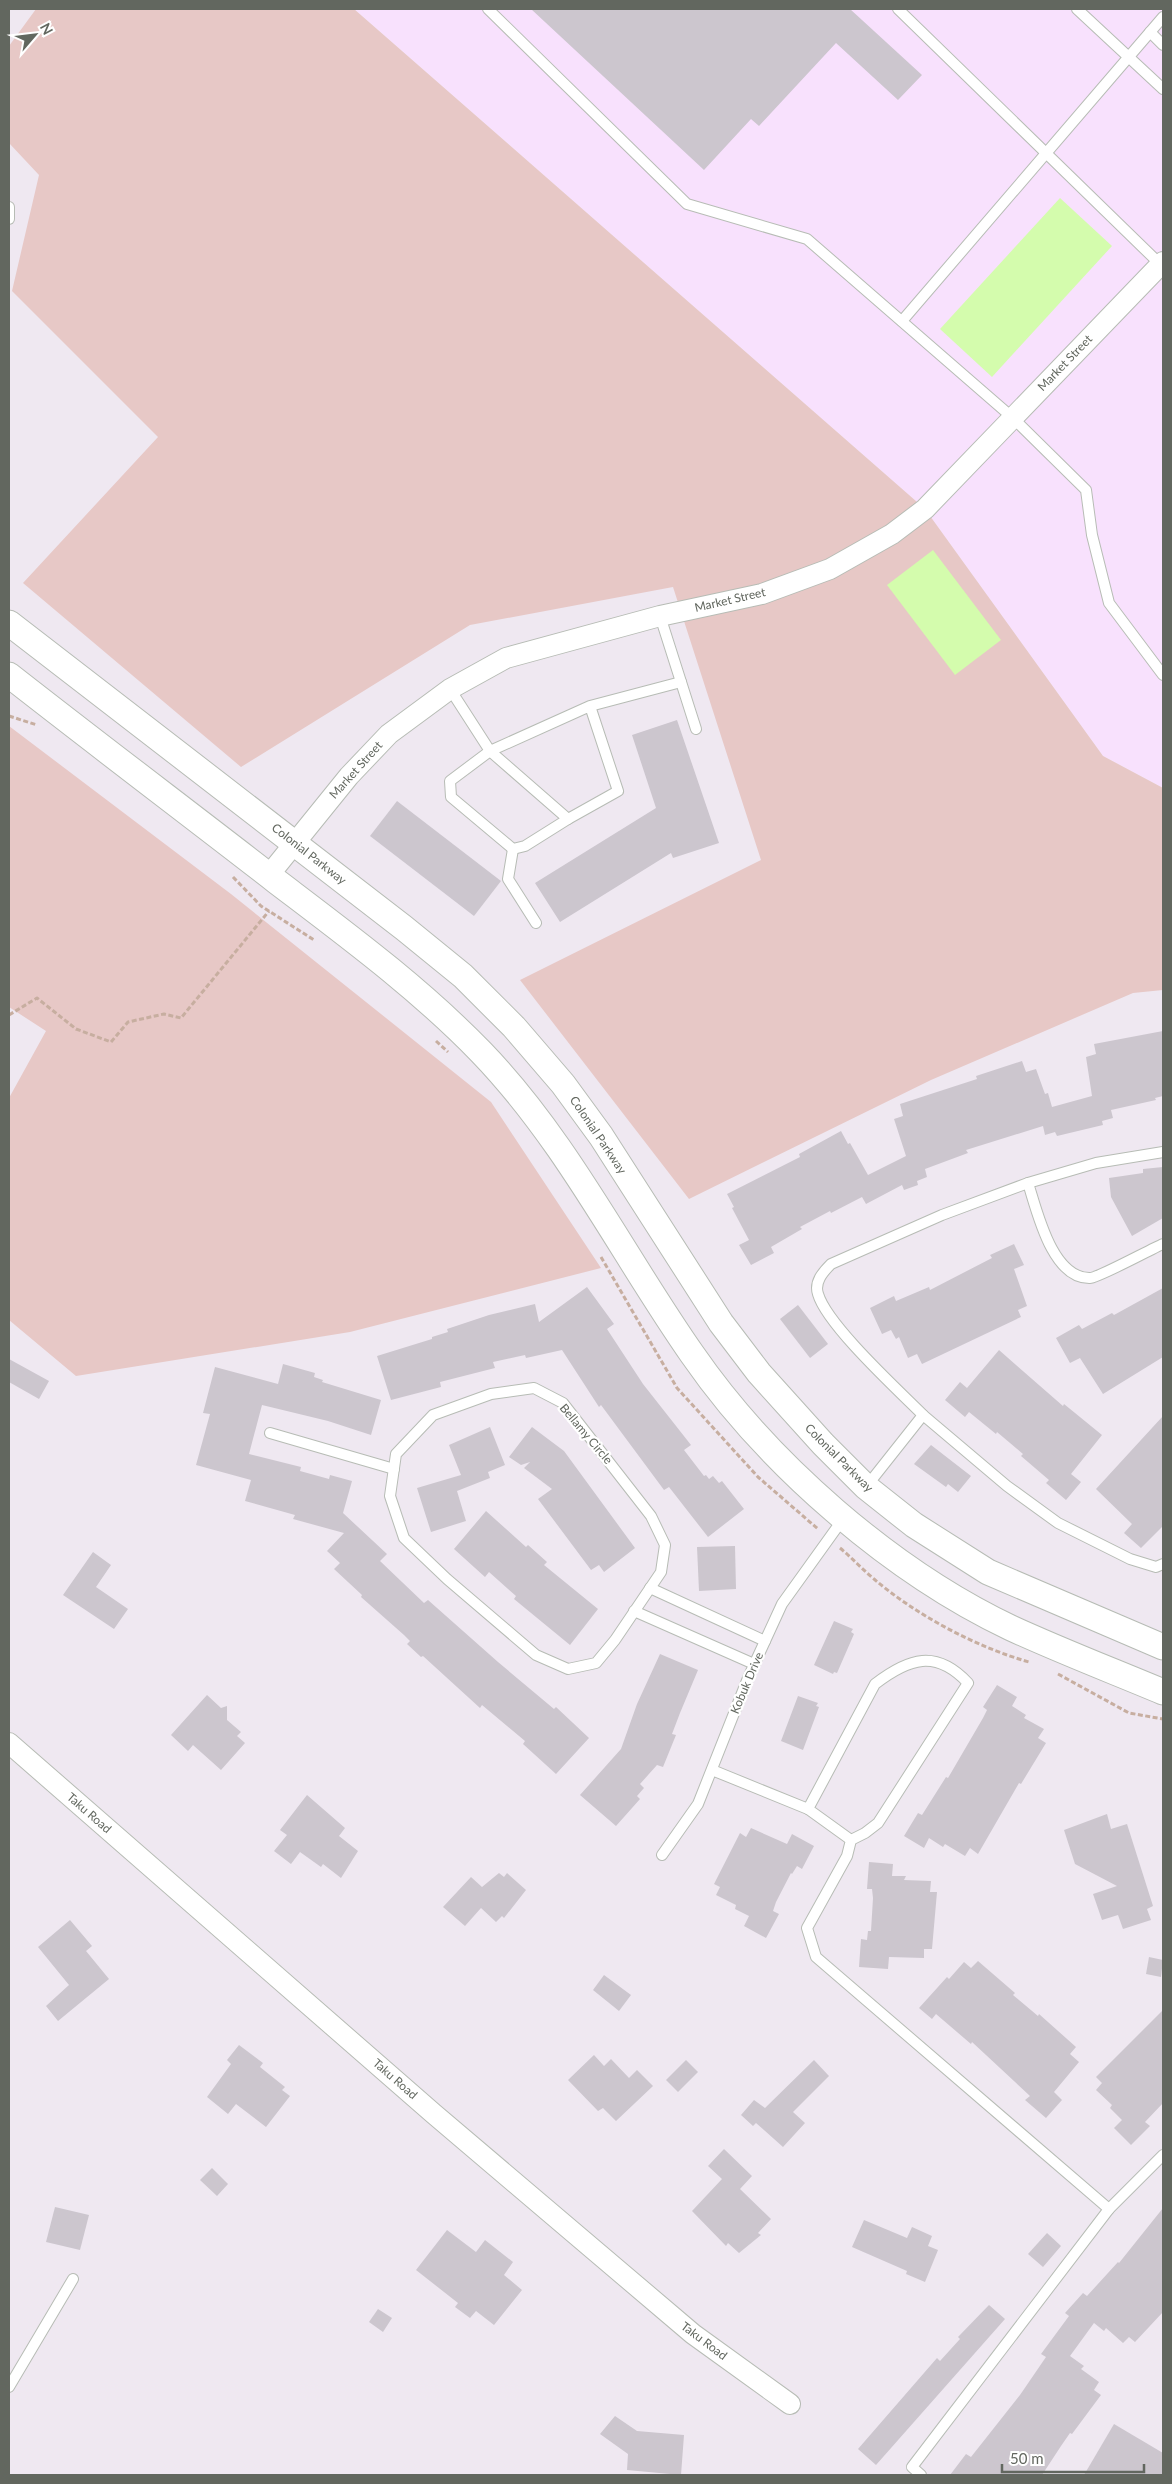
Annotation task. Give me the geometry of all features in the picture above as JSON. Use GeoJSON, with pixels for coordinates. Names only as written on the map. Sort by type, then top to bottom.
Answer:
{"type":"FeatureCollection","features":[{"type":"Feature","properties":{"kind":"street","name":"Market Street"},"geometry":{"type":"LineString","coordinates":[[269,875],[349,776],[388,734],[450,689],[506,658],[660,616],[762,594],[838,565],[892,534],[925,509],[1162,261]]}},
{"type":"Feature","properties":{"kind":"street","name":"Colonial Parkway"},"geometry":{"type":"LineString","coordinates":[[9,624],[404,928],[463,976],[514,1027],[563,1084],[601,1136],[721,1323],[753,1366],[823,1444],[866,1486],[914,1525],[988,1572],[1163,1647]]}},
{"type":"Feature","properties":{"kind":"street"},"geometry":{"type":"LineString","coordinates":[[9,675],[269,875],[434,1006],[483,1055],[532,1110],[568,1161],[700,1365],[740,1416],[799,1478],[844,1518],[899,1560],[953,1596],[1001,1622],[1163,1692]]}},
{"type":"Feature","properties":{"kind":"street"},"geometry":{"type":"LineString","coordinates":[[844,1518],[866,1486]]}},
{"type":"Feature","properties":{"kind":"street","name":"Taku Road"},"geometry":{"type":"LineString","coordinates":[[9,1743],[434,2114],[686,2329],[790,2404]]}},
{"type":"Feature","properties":{"kind":"lane"},"geometry":{"type":"LineString","coordinates":[[488,9],[687,204],[807,239],[1013,418],[1086,490],[1092,535],[1109,603],[1163,675]]}},
{"type":"Feature","properties":{"kind":"lane"},"geometry":{"type":"LineString","coordinates":[[898,9],[1046,154],[1162,261]]}},
{"type":"Feature","properties":{"kind":"lane"},"geometry":{"type":"LineString","coordinates":[[1077,9],[1163,90]]}},
{"type":"Feature","properties":{"kind":"lane"},"geometry":{"type":"LineString","coordinates":[[902,321],[1163,17]]}},
{"type":"Feature","properties":{"kind":"lane"},"geometry":{"type":"LineString","coordinates":[[1150,32],[1163,45]]}},
{"type":"Feature","properties":{"kind":"lane"},"geometry":{"type":"LineString","coordinates":[[9,207],[9,219]]}},
{"type":"Feature","properties":{"kind":"lane"},"geometry":{"type":"LineString","coordinates":[[660,616],[696,730]]}},
{"type":"Feature","properties":{"kind":"lane"},"geometry":{"type":"LineString","coordinates":[[513,849],[451,797],[450,781],[490,751],[590,706],[681,682]]}},
{"type":"Feature","properties":{"kind":"lane"},"geometry":{"type":"LineString","coordinates":[[450,689],[490,751],[568,819]]}},
{"type":"Feature","properties":{"kind":"lane"},"geometry":{"type":"LineString","coordinates":[[513,849],[524,846],[618,791],[590,706]]}},
{"type":"Feature","properties":{"kind":"lane"},"geometry":{"type":"LineString","coordinates":[[513,849],[508,878],[536,924]]}},
{"type":"Feature","properties":{"kind":"lane"},"geometry":{"type":"LineString","coordinates":[[1163,1152],[1096,1163],[1028,1183],[942,1215],[831,1264],[819,1276],[817,1293],[827,1312],[864,1356],[923,1415],[1007,1486],[1058,1523],[1130,1559],[1156,1567],[1163,1564]]}},
{"type":"Feature","properties":{"kind":"lane"},"geometry":{"type":"LineString","coordinates":[[1028,1183],[1043,1231],[1064,1267],[1074,1275],[1091,1278],[1163,1244]]}},
{"type":"Feature","properties":{"kind":"lane","name":"Bellamy Circle"},"geometry":{"type":"LineString","coordinates":[[534,1388],[564,1403],[651,1516],[665,1545],[661,1572],[596,1663],[568,1669],[536,1655],[404,1538],[390,1496],[394,1469],[396,1454],[432,1415],[491,1394],[534,1388]]}},
{"type":"Feature","properties":{"kind":"lane"},"geometry":{"type":"LineString","coordinates":[[866,1486],[923,1415]]}},
{"type":"Feature","properties":{"kind":"lane"},"geometry":{"type":"LineString","coordinates":[[270,1433],[394,1469]]}},
{"type":"Feature","properties":{"kind":"lane","name":"Kobuk Drive"},"geometry":{"type":"LineString","coordinates":[[662,1855],[698,1804],[754,1664],[782,1604],[844,1518]]}},
{"type":"Feature","properties":{"kind":"lane"},"geometry":{"type":"LineString","coordinates":[[650,1588],[765,1642]]}},
{"type":"Feature","properties":{"kind":"lane"},"geometry":{"type":"LineString","coordinates":[[634,1611],[754,1664]]}},
{"type":"Feature","properties":{"kind":"lane"},"geometry":{"type":"LineString","coordinates":[[808,1808],[875,1684],[893,1670],[909,1662],[926,1660],[943,1663],[958,1673],[968,1683],[878,1823],[851,1840],[848,1856],[807,1928],[816,1957],[1109,2209]]}},
{"type":"Feature","properties":{"kind":"lane"},"geometry":{"type":"LineString","coordinates":[[712,1770],[808,1808],[851,1840]]}},
{"type":"Feature","properties":{"kind":"lane"},"geometry":{"type":"LineString","coordinates":[[921,2475],[912,2467],[1109,2209],[1163,2155]]}},
{"type":"Feature","properties":{"kind":"lane"},"geometry":{"type":"LineString","coordinates":[[9,2387],[73,2279]]}},
{"type":"Feature","properties":{"kind":"path"},"geometry":{"type":"LineString","coordinates":[[9,716],[40,726]]}},
{"type":"Feature","properties":{"kind":"path"},"geometry":{"type":"LineString","coordinates":[[228,872],[261,906],[315,940]]}},
{"type":"Feature","properties":{"kind":"path"},"geometry":{"type":"LineString","coordinates":[[9,1016],[37,998],[76,1029],[111,1042],[128,1022],[164,1014],[182,1018],[269,911]]}},
{"type":"Feature","properties":{"kind":"path"},"geometry":{"type":"LineString","coordinates":[[432,1036],[441,1047],[455,1057]]}},
{"type":"Feature","properties":{"kind":"path"},"geometry":{"type":"LineString","coordinates":[[597,1249],[614,1282],[677,1388],[758,1477],[816,1527]]}},
{"type":"Feature","properties":{"kind":"shaded area"},"geometry":{"type":"Polygon","coordinates":[[[36,9],[354,9],[925,509],[1103,756],[1163,788],[1163,990],[1133,993],[931,1080],[689,1199],[520,980],[761,860],[673,587],[470,625],[241,767],[23,583],[158,437],[12,291],[39,175],[9,143],[9,46],[36,9]]]}},
{"type":"Feature","properties":{"kind":"shaded area"},"geometry":{"type":"Polygon","coordinates":[[[354,9],[1163,9],[1163,788],[1103,756],[925,509],[354,9]]]}},
{"type":"Feature","properties":{"kind":"shaded area"},"geometry":{"type":"Polygon","coordinates":[[[1060,198],[1112,246],[992,377],[940,329],[1060,198]]]}},
{"type":"Feature","properties":{"kind":"shaded area"},"geometry":{"type":"Polygon","coordinates":[[[933,550],[1001,640],[955,675],[887,585],[933,550]]]}},
{"type":"Feature","properties":{"kind":"shaded area"},"geometry":{"type":"Polygon","coordinates":[[[9,726],[231,894],[491,1102],[601,1268],[350,1332],[76,1376],[9,1320],[9,1098],[46,1031],[9,1007],[9,726]]]}},
{"type":"Feature","properties":{"kind":"building"},"geometry":{"type":"Polygon","coordinates":[[[531,9],[850,9],[922,75],[898,100],[836,43],[759,126],[751,119],[704,170],[531,9]]]}},
{"type":"Feature","properties":{"kind":"building"},"geometry":{"type":"Polygon","coordinates":[[[677,720],[719,843],[673,858],[671,853],[560,922],[535,883],[656,808],[632,735],[677,720]]]}},
{"type":"Feature","properties":{"kind":"building"},"geometry":{"type":"Polygon","coordinates":[[[397,801],[501,881],[474,916],[370,836],[397,801]]]}},
{"type":"Feature","properties":{"kind":"building"},"geometry":{"type":"Polygon","coordinates":[[[1163,1031],[1163,1096],[1155,1098],[1156,1100],[1111,1110],[1113,1118],[1102,1121],[1103,1125],[1057,1136],[1055,1132],[1045,1135],[1043,1126],[966,1150],[968,1153],[925,1169],[927,1177],[917,1181],[918,1185],[904,1190],[902,1185],[866,1204],[862,1197],[800,1227],[802,1229],[771,1247],[774,1253],[751,1265],[739,1245],[749,1240],[732,1208],[734,1207],[727,1194],[800,1157],[799,1154],[841,1131],[868,1175],[906,1156],[894,1119],[903,1116],[900,1104],[977,1079],[976,1076],[1022,1061],[1026,1072],[1036,1069],[1045,1094],[1048,1093],[1052,1107],[1092,1096],[1086,1057],[1096,1054],[1094,1044],[1163,1031]]]}},
{"type":"Feature","properties":{"kind":"building"},"geometry":{"type":"Polygon","coordinates":[[[1163,1167],[1163,1218],[1132,1236],[1111,1197],[1109,1178],[1143,1173],[1143,1169],[1163,1167]]]}},
{"type":"Feature","properties":{"kind":"building"},"geometry":{"type":"Polygon","coordinates":[[[1014,1244],[1024,1265],[1014,1269],[1027,1306],[1018,1310],[1021,1317],[922,1364],[917,1354],[908,1358],[899,1337],[896,1339],[891,1330],[882,1334],[870,1308],[894,1296],[896,1301],[929,1287],[930,1290],[992,1258],[990,1255],[1014,1244]]]}},
{"type":"Feature","properties":{"kind":"building"},"geometry":{"type":"Polygon","coordinates":[[[587,1287],[614,1324],[607,1329],[643,1384],[691,1445],[684,1450],[704,1476],[706,1475],[709,1479],[713,1476],[719,1483],[722,1481],[744,1509],[708,1537],[669,1487],[664,1490],[601,1405],[599,1407],[562,1350],[526,1358],[525,1355],[493,1362],[495,1368],[440,1382],[441,1387],[391,1400],[377,1356],[432,1339],[432,1337],[448,1332],[447,1329],[489,1315],[535,1304],[539,1322],[587,1287]]]}},
{"type":"Feature","properties":{"kind":"building"},"geometry":{"type":"Polygon","coordinates":[[[1163,1288],[1163,1357],[1103,1394],[1080,1358],[1070,1363],[1056,1338],[1079,1325],[1082,1329],[1112,1313],[1114,1315],[1163,1288]]]}},
{"type":"Feature","properties":{"kind":"building"},"geometry":{"type":"Polygon","coordinates":[[[798,1305],[828,1344],[810,1358],[780,1319],[798,1305]]]}},
{"type":"Feature","properties":{"kind":"building"},"geometry":{"type":"Polygon","coordinates":[[[999,1350],[1063,1406],[1064,1404],[1102,1435],[1071,1474],[1081,1482],[1066,1500],[1046,1483],[1049,1480],[1021,1456],[1023,1454],[997,1432],[996,1434],[969,1412],[965,1417],[945,1400],[960,1382],[967,1388],[999,1350]]]}},
{"type":"Feature","properties":{"kind":"building"},"geometry":{"type":"Polygon","coordinates":[[[9,1359],[49,1381],[39,1399],[9,1382],[9,1359]]]}},
{"type":"Feature","properties":{"kind":"building"},"geometry":{"type":"Polygon","coordinates":[[[283,1364],[315,1373],[314,1377],[323,1380],[322,1382],[381,1400],[371,1435],[328,1421],[262,1405],[249,1454],[301,1467],[300,1471],[329,1479],[330,1475],[352,1481],[343,1513],[387,1554],[380,1561],[424,1603],[428,1600],[554,1709],[556,1707],[589,1738],[556,1774],[523,1744],[525,1741],[482,1705],[480,1708],[423,1656],[421,1657],[407,1644],[410,1641],[361,1597],[362,1595],[334,1569],[340,1563],[327,1551],[344,1533],[293,1519],[295,1515],[245,1501],[251,1480],[196,1465],[210,1414],[203,1413],[215,1367],[278,1384],[283,1364]]]}},
{"type":"Feature","properties":{"kind":"building"},"geometry":{"type":"Polygon","coordinates":[[[1163,1416],[1163,1526],[1141,1548],[1124,1533],[1132,1524],[1096,1489],[1163,1416]]]}},
{"type":"Feature","properties":{"kind":"building"},"geometry":{"type":"Polygon","coordinates":[[[490,1427],[505,1465],[488,1472],[490,1478],[457,1491],[466,1521],[431,1532],[417,1488],[461,1475],[449,1445],[490,1427]]]}},
{"type":"Feature","properties":{"kind":"building"},"geometry":{"type":"Polygon","coordinates":[[[532,1427],[564,1451],[635,1548],[604,1572],[599,1565],[591,1570],[538,1499],[552,1489],[524,1468],[530,1462],[521,1465],[509,1457],[532,1427]]]}},
{"type":"Feature","properties":{"kind":"building"},"geometry":{"type":"Polygon","coordinates":[[[931,1445],[971,1476],[958,1492],[948,1484],[946,1487],[914,1464],[931,1445]]]}},
{"type":"Feature","properties":{"kind":"building"},"geometry":{"type":"Polygon","coordinates":[[[486,1511],[526,1547],[528,1545],[547,1562],[544,1565],[598,1609],[570,1645],[514,1599],[516,1596],[489,1572],[485,1577],[454,1549],[486,1511]]]}},
{"type":"Feature","properties":{"kind":"building"},"geometry":{"type":"Polygon","coordinates":[[[735,1546],[736,1589],[699,1591],[697,1547],[735,1546]]]}},
{"type":"Feature","properties":{"kind":"building"},"geometry":{"type":"Polygon","coordinates":[[[93,1552],[111,1565],[96,1587],[128,1609],[114,1629],[63,1595],[93,1552]]]}},
{"type":"Feature","properties":{"kind":"building"},"geometry":{"type":"Polygon","coordinates":[[[834,1621],[853,1629],[851,1632],[854,1634],[837,1673],[834,1672],[833,1674],[814,1665],[834,1621]]]}},
{"type":"Feature","properties":{"kind":"building"},"geometry":{"type":"Polygon","coordinates":[[[660,1654],[698,1670],[672,1734],[676,1735],[663,1767],[657,1765],[640,1784],[644,1788],[637,1796],[640,1799],[616,1826],[580,1795],[621,1749],[637,1704],[660,1654]]]}},
{"type":"Feature","properties":{"kind":"building"},"geometry":{"type":"Polygon","coordinates":[[[997,1685],[1017,1697],[1012,1706],[1026,1715],[1024,1718],[1044,1729],[1038,1738],[1046,1743],[1021,1784],[1019,1783],[978,1854],[970,1848],[965,1856],[945,1844],[943,1847],[929,1838],[924,1848],[904,1836],[918,1813],[922,1815],[946,1777],[948,1778],[983,1718],[987,1710],[983,1707],[997,1685]]]}},
{"type":"Feature","properties":{"kind":"building"},"geometry":{"type":"Polygon","coordinates":[[[207,1695],[221,1708],[227,1706],[227,1720],[241,1732],[237,1736],[245,1743],[221,1770],[193,1745],[188,1751],[171,1735],[207,1695]]]}},
{"type":"Feature","properties":{"kind":"building"},"geometry":{"type":"Polygon","coordinates":[[[798,1696],[818,1703],[816,1706],[819,1707],[803,1750],[781,1741],[798,1696]]]}},
{"type":"Feature","properties":{"kind":"building"},"geometry":{"type":"Polygon","coordinates":[[[307,1795],[345,1828],[339,1836],[358,1851],[341,1878],[323,1864],[321,1867],[300,1852],[291,1864],[274,1851],[287,1835],[280,1830],[307,1795]]]}},
{"type":"Feature","properties":{"kind":"building"},"geometry":{"type":"Polygon","coordinates":[[[1107,1814],[1111,1829],[1127,1824],[1153,1906],[1147,1909],[1151,1920],[1123,1929],[1118,1915],[1102,1920],[1093,1894],[1117,1886],[1075,1864],[1064,1830],[1107,1814]]]}},
{"type":"Feature","properties":{"kind":"building"},"geometry":{"type":"Polygon","coordinates":[[[751,1828],[787,1844],[792,1834],[814,1846],[802,1869],[797,1866],[791,1873],[776,1902],[773,1911],[779,1914],[766,1938],[744,1926],[749,1916],[735,1909],[736,1905],[716,1895],[720,1887],[714,1884],[740,1833],[746,1837],[751,1828]]]}},
{"type":"Feature","properties":{"kind":"building"},"geometry":{"type":"Polygon","coordinates":[[[869,1862],[893,1864],[892,1876],[906,1876],[904,1880],[931,1881],[930,1892],[937,1892],[932,1949],[924,1949],[924,1958],[889,1957],[888,1969],[859,1967],[861,1939],[867,1940],[868,1931],[871,1931],[873,1898],[872,1889],[867,1889],[869,1862]]]}},
{"type":"Feature","properties":{"kind":"building"},"geometry":{"type":"Polygon","coordinates":[[[499,1873],[504,1877],[507,1873],[526,1890],[504,1918],[502,1916],[496,1922],[481,1908],[465,1926],[443,1907],[471,1877],[482,1887],[499,1873]]]}},
{"type":"Feature","properties":{"kind":"building"},"geometry":{"type":"Polygon","coordinates":[[[70,1920],[92,1946],[86,1951],[109,1979],[58,2021],[46,2006],[69,1985],[38,1947],[70,1920]]]}},
{"type":"Feature","properties":{"kind":"building"},"geometry":{"type":"Polygon","coordinates":[[[1149,1957],[1163,1960],[1161,1977],[1146,1974],[1149,1957]]]}},
{"type":"Feature","properties":{"kind":"building"},"geometry":{"type":"Polygon","coordinates":[[[978,1961],[1015,1993],[1013,1995],[1038,2016],[1039,2014],[1076,2047],[1070,2054],[1079,2062],[1054,2092],[1062,2100],[1046,2118],[1025,2100],[1030,2096],[972,2042],[971,2044],[936,2014],[932,2019],[919,2008],[947,1977],[949,1979],[964,1962],[971,1968],[978,1961]]]}},
{"type":"Feature","properties":{"kind":"building"},"geometry":{"type":"Polygon","coordinates":[[[604,1975],[631,1995],[619,2011],[593,1990],[604,1975]]]}},
{"type":"Feature","properties":{"kind":"building"},"geometry":{"type":"Polygon","coordinates":[[[1163,2010],[1163,2103],[1145,2122],[1150,2126],[1131,2145],[1114,2128],[1122,2120],[1110,2108],[1112,2105],[1096,2090],[1102,2083],[1096,2077],[1163,2010]]]}},
{"type":"Feature","properties":{"kind":"building"},"geometry":{"type":"Polygon","coordinates":[[[239,2045],[263,2063],[260,2067],[285,2087],[282,2090],[290,2096],[266,2127],[236,2104],[228,2114],[207,2097],[231,2064],[227,2060],[239,2045]]]}},
{"type":"Feature","properties":{"kind":"building"},"geometry":{"type":"Polygon","coordinates":[[[594,2055],[604,2066],[611,2059],[629,2078],[637,2070],[653,2086],[616,2121],[603,2108],[598,2111],[568,2080],[594,2055]]]}},
{"type":"Feature","properties":{"kind":"building"},"geometry":{"type":"Polygon","coordinates":[[[686,2060],[698,2072],[678,2092],[666,2080],[686,2060]]]}},
{"type":"Feature","properties":{"kind":"building"},"geometry":{"type":"Polygon","coordinates":[[[814,2060],[829,2076],[793,2112],[805,2123],[783,2147],[756,2123],[753,2126],[741,2115],[754,2100],[765,2108],[814,2060]]]}},
{"type":"Feature","properties":{"kind":"building"},"geometry":{"type":"Polygon","coordinates":[[[724,2149],[752,2176],[740,2189],[771,2219],[758,2233],[761,2235],[739,2253],[728,2243],[726,2246],[692,2211],[722,2179],[708,2166],[724,2149]]]}},
{"type":"Feature","properties":{"kind":"building"},"geometry":{"type":"Polygon","coordinates":[[[212,2168],[228,2184],[217,2196],[200,2180],[212,2168]]]}},
{"type":"Feature","properties":{"kind":"building"},"geometry":{"type":"Polygon","coordinates":[[[55,2207],[89,2215],[80,2250],[46,2242],[55,2207]]]}},
{"type":"Feature","properties":{"kind":"building"},"geometry":{"type":"Polygon","coordinates":[[[1163,2208],[1163,2312],[1135,2342],[1129,2337],[1123,2343],[1106,2328],[1104,2331],[1094,2323],[1070,2356],[1084,2366],[1081,2369],[1099,2382],[1094,2390],[1101,2395],[1072,2434],[1070,2433],[1042,2475],[950,2475],[966,2454],[971,2457],[1020,2395],[1046,2357],[1041,2354],[1069,2316],[1065,2313],[1083,2293],[1087,2296],[1119,2263],[1163,2208]]]}},
{"type":"Feature","properties":{"kind":"building"},"geometry":{"type":"Polygon","coordinates":[[[864,2220],[907,2238],[912,2227],[932,2236],[928,2246],[938,2250],[925,2282],[906,2274],[907,2271],[852,2247],[864,2220]]]}},
{"type":"Feature","properties":{"kind":"building"},"geometry":{"type":"Polygon","coordinates":[[[447,2230],[476,2252],[485,2240],[513,2262],[504,2275],[522,2290],[494,2325],[476,2311],[470,2318],[455,2307],[458,2303],[416,2270],[447,2230]]]}},
{"type":"Feature","properties":{"kind":"building"},"geometry":{"type":"Polygon","coordinates":[[[1047,2233],[1061,2246],[1043,2267],[1028,2254],[1047,2233]]]}},
{"type":"Feature","properties":{"kind":"building"},"geometry":{"type":"Polygon","coordinates":[[[989,2305],[1005,2319],[876,2465],[858,2449],[937,2358],[940,2361],[960,2339],[958,2337],[989,2305]]]}},
{"type":"Feature","properties":{"kind":"building"},"geometry":{"type":"Polygon","coordinates":[[[378,2309],[392,2318],[383,2332],[369,2322],[378,2309]]]}},
{"type":"Feature","properties":{"kind":"building"},"geometry":{"type":"Polygon","coordinates":[[[615,2416],[637,2431],[684,2435],[681,2475],[627,2470],[628,2454],[600,2434],[615,2416]]]}},
{"type":"Feature","properties":{"kind":"building"},"geometry":{"type":"Polygon","coordinates":[[[1114,2424],[1163,2453],[1163,2475],[1084,2475],[1114,2424]]]}}]}
